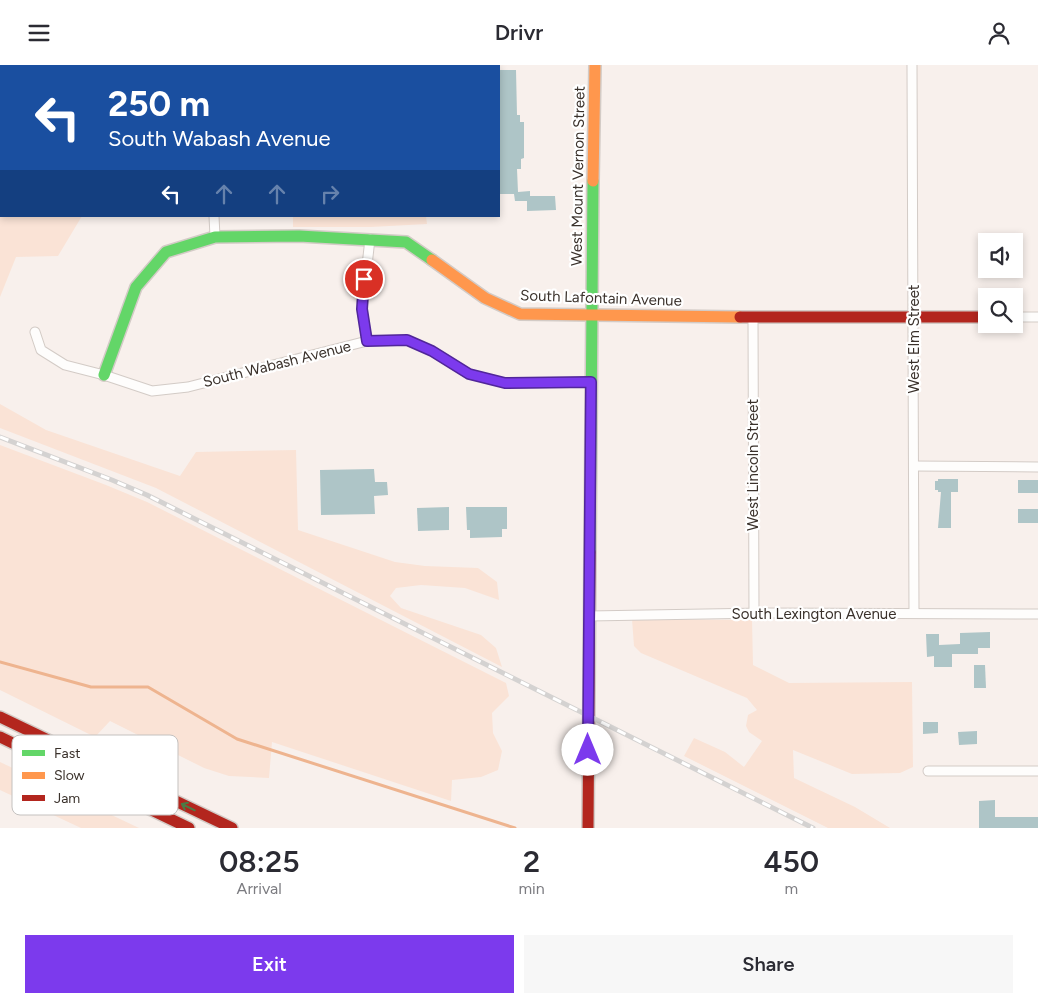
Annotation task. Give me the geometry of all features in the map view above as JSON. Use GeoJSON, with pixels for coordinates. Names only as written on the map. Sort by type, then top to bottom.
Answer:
{"type":"FeatureCollection","features":[{"type":"Feature","properties":{"kind":"street","name":"West Mount Vernon Street"},"geometry":{"type":"LineString","coordinates":[[588,828],[591,314],[595,65]]}},
{"type":"Feature","properties":{"kind":"street","name":"West Elm Street"},"geometry":{"type":"LineString","coordinates":[[912,65],[914,613]]}},
{"type":"Feature","properties":{"kind":"street"},"geometry":{"type":"LineString","coordinates":[[214,217],[215,237]]}},
{"type":"Feature","properties":{"kind":"street","name":"South Lafontain Avenue"},"geometry":{"type":"LineString","coordinates":[[104,375],[136,287],[166,252],[215,237],[299,236],[370,239],[406,243],[485,298],[520,314],[753,317],[978,317]]}},
{"type":"Feature","properties":{"kind":"street"},"geometry":{"type":"LineString","coordinates":[[367,341],[362,309],[370,239]]}},
{"type":"Feature","properties":{"kind":"street","name":"West Lincoln Street"},"geometry":{"type":"LineString","coordinates":[[753,317],[754,613]]}},
{"type":"Feature","properties":{"kind":"street"},"geometry":{"type":"LineString","coordinates":[[1023,317],[1038,317]]}},
{"type":"Feature","properties":{"kind":"street","name":"South Wabash Avenue"},"geometry":{"type":"LineString","coordinates":[[35,332],[40,350],[65,365],[104,375],[152,391],[188,387],[367,341],[407,340],[432,351],[469,374],[505,383],[591,382]]}},
{"type":"Feature","properties":{"kind":"street"},"geometry":{"type":"LineString","coordinates":[[914,466],[1038,467]]}},
{"type":"Feature","properties":{"kind":"street","name":"South Lexington Avenue"},"geometry":{"type":"LineString","coordinates":[[589,616],[754,613],[1038,614]]}},
{"type":"Feature","properties":{"kind":"street"},"geometry":{"type":"LineString","coordinates":[[0,717],[38,735]]}},
{"type":"Feature","properties":{"kind":"street"},"geometry":{"type":"LineString","coordinates":[[0,737],[12,743]]}},
{"type":"Feature","properties":{"kind":"street"},"geometry":{"type":"LineString","coordinates":[[928,771],[1038,771]]}},
{"type":"Feature","properties":{"kind":"street"},"geometry":{"type":"LineString","coordinates":[[178,802],[232,828]]}},
{"type":"Feature","properties":{"kind":"street"},"geometry":{"type":"LineString","coordinates":[[162,815],[189,828]]}},
{"type":"Feature","properties":{"kind":"shaded area"},"geometry":{"type":"Polygon","coordinates":[[[0,217],[81,217],[58,256],[16,257],[0,297],[0,217]]]}},
{"type":"Feature","properties":{"kind":"shaded area"},"geometry":{"type":"Polygon","coordinates":[[[293,217],[426,217],[427,224],[371,227],[293,227],[293,217]]]}},
{"type":"Feature","properties":{"kind":"shaded area"},"geometry":{"type":"Polygon","coordinates":[[[0,404],[46,430],[180,476],[196,452],[296,450],[298,530],[395,562],[425,566],[478,568],[497,582],[499,600],[465,588],[421,585],[396,588],[390,596],[401,608],[481,635],[496,648],[502,667],[156,488],[0,428],[0,404]]]}},
{"type":"Feature","properties":{"kind":"shaded area"},"geometry":{"type":"Polygon","coordinates":[[[0,445],[147,502],[506,683],[509,696],[492,713],[493,733],[502,751],[498,770],[481,777],[452,780],[451,801],[272,742],[269,778],[229,776],[204,768],[178,755],[178,735],[138,735],[110,721],[97,735],[91,735],[0,690],[0,445]]]}},
{"type":"Feature","properties":{"kind":"shaded area"},"geometry":{"type":"Polygon","coordinates":[[[632,619],[752,620],[753,665],[789,683],[912,682],[913,767],[900,773],[852,774],[793,750],[794,778],[855,807],[890,828],[828,828],[684,756],[694,738],[725,752],[744,767],[762,741],[749,732],[746,726],[748,715],[757,710],[747,698],[641,653],[634,646],[632,619]]]}},
{"type":"Feature","properties":{"kind":"shaded area"},"geometry":{"type":"Polygon","coordinates":[[[0,762],[12,768],[12,796],[0,790],[0,762]]]}},
{"type":"Feature","properties":{"kind":"shaded area"},"geometry":{"type":"Polygon","coordinates":[[[53,815],[112,815],[139,828],[81,828],[53,815]]]}},
{"type":"Feature","properties":{"kind":"building"},"geometry":{"type":"Polygon","coordinates":[[[500,70],[516,70],[517,115],[520,115],[520,122],[524,122],[524,158],[521,159],[521,169],[517,169],[518,192],[530,191],[530,196],[555,196],[556,210],[527,211],[527,201],[515,201],[514,194],[500,194],[500,70]]]}},
{"type":"Feature","properties":{"kind":"building"},"geometry":{"type":"Polygon","coordinates":[[[374,469],[375,482],[387,482],[388,495],[374,496],[375,514],[321,515],[320,470],[374,469]]]}},
{"type":"Feature","properties":{"kind":"building"},"geometry":{"type":"Polygon","coordinates":[[[938,479],[958,479],[958,492],[951,492],[951,528],[938,528],[941,492],[935,490],[935,481],[938,481],[938,479]]]}},
{"type":"Feature","properties":{"kind":"building"},"geometry":{"type":"Polygon","coordinates":[[[1018,480],[1038,480],[1038,493],[1018,493],[1018,480]]]}},
{"type":"Feature","properties":{"kind":"building"},"geometry":{"type":"Polygon","coordinates":[[[449,507],[449,530],[418,531],[417,508],[449,507]]]}},
{"type":"Feature","properties":{"kind":"building"},"geometry":{"type":"Polygon","coordinates":[[[466,507],[507,507],[507,529],[502,529],[502,537],[470,538],[470,530],[467,530],[466,507]]]}},
{"type":"Feature","properties":{"kind":"building"},"geometry":{"type":"Polygon","coordinates":[[[1018,509],[1038,509],[1038,523],[1018,523],[1018,509]]]}},
{"type":"Feature","properties":{"kind":"building"},"geometry":{"type":"Polygon","coordinates":[[[990,632],[990,648],[978,648],[978,654],[952,654],[952,667],[934,667],[934,656],[927,657],[926,634],[939,634],[939,645],[960,644],[960,633],[990,632]]]}},
{"type":"Feature","properties":{"kind":"building"},"geometry":{"type":"Polygon","coordinates":[[[974,665],[985,665],[986,688],[974,688],[974,665]]]}},
{"type":"Feature","properties":{"kind":"building"},"geometry":{"type":"Polygon","coordinates":[[[923,722],[938,722],[938,733],[923,734],[923,722]]]}},
{"type":"Feature","properties":{"kind":"building"},"geometry":{"type":"Polygon","coordinates":[[[977,731],[977,744],[959,745],[958,732],[977,731]]]}},
{"type":"Feature","properties":{"kind":"building"},"geometry":{"type":"Polygon","coordinates":[[[995,800],[995,817],[1038,817],[1038,828],[979,828],[979,801],[995,800]]]}},
{"type":"Feature","properties":{"kind":"waterway"},"geometry":{"type":"LineString","coordinates":[[0,662],[91,687],[148,687],[237,739],[515,828]]}},
{"type":"Feature","properties":{"kind":"railway"},"geometry":{"type":"LineString","coordinates":[[0,437],[147,495],[813,828]]}},
{"type":"Feature","properties":{"kind":"traffic: fast"},"geometry":{"type":"LineString","coordinates":[[590,552],[593,181]]}},
{"type":"Feature","properties":{"kind":"traffic: fast"},"geometry":{"type":"LineString","coordinates":[[104,375],[136,287],[166,252],[215,237],[299,236],[406,242],[432,260]]}},
{"type":"Feature","properties":{"kind":"traffic: slow"},"geometry":{"type":"LineString","coordinates":[[593,181],[595,65]]}},
{"type":"Feature","properties":{"kind":"traffic: slow"},"geometry":{"type":"LineString","coordinates":[[432,260],[485,298],[520,314],[740,317]]}},
{"type":"Feature","properties":{"kind":"traffic: jam"},"geometry":{"type":"LineString","coordinates":[[740,317],[978,317]]}},
{"type":"Feature","properties":{"kind":"traffic: jam"},"geometry":{"type":"LineString","coordinates":[[588,828],[590,552]]}},
{"type":"Feature","properties":{"kind":"traffic: jam"},"geometry":{"type":"LineString","coordinates":[[0,717],[38,735]]}},
{"type":"Feature","properties":{"kind":"traffic: jam"},"geometry":{"type":"LineString","coordinates":[[0,737],[12,743]]}},
{"type":"Feature","properties":{"kind":"traffic: jam"},"geometry":{"type":"LineString","coordinates":[[178,802],[232,828]]}},
{"type":"Feature","properties":{"kind":"traffic: jam"},"geometry":{"type":"LineString","coordinates":[[162,815],[189,828]]}},
{"type":"Feature","properties":{"kind":"route"},"geometry":{"type":"LineString","coordinates":[[364,279],[362,309],[367,341],[407,340],[432,351],[469,374],[505,383],[591,382],[588,750]]}}]}
